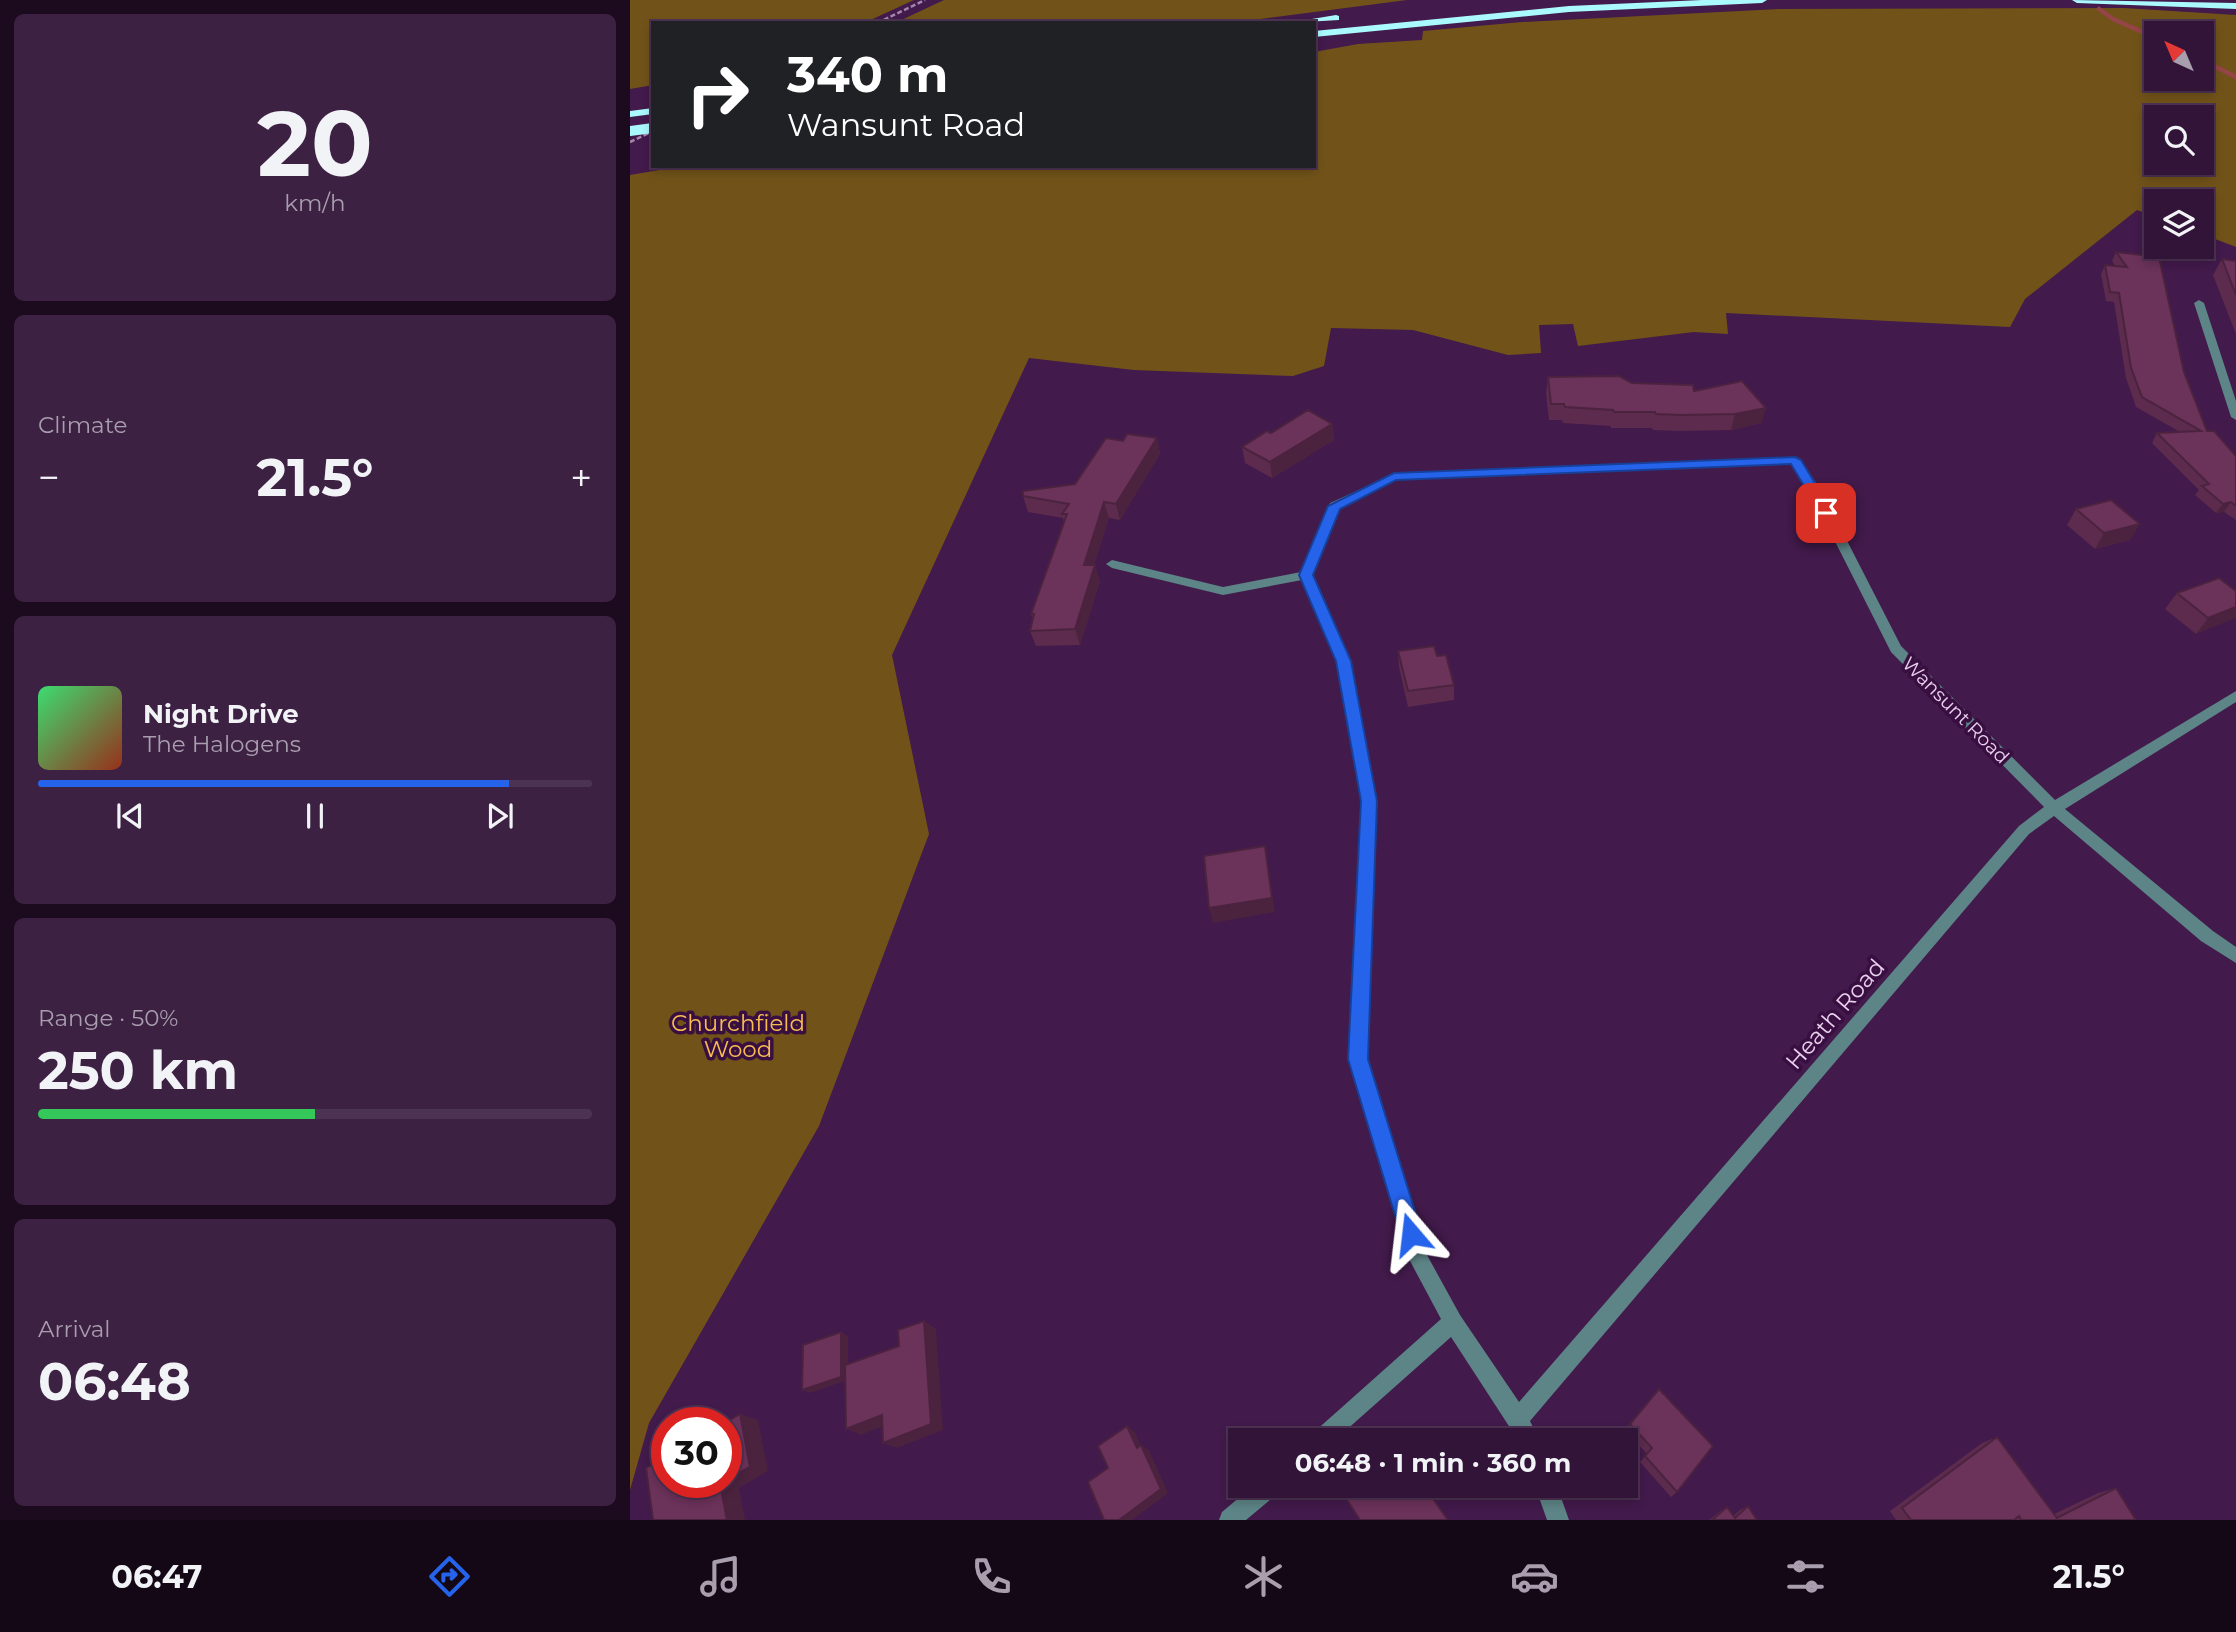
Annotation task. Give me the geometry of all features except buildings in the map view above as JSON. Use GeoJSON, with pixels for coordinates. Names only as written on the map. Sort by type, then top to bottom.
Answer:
{"type":"FeatureCollection","features":[{"type":"Feature","properties":{"kind":"highway"},"geometry":{"type":"LineString","coordinates":[[1316,34],[1556,10],[1762,0]]}},
{"type":"Feature","properties":{"kind":"highway"},"geometry":{"type":"LineString","coordinates":[[2077,0],[2236,6]]}},
{"type":"Feature","properties":{"kind":"highway"},"geometry":{"type":"LineString","coordinates":[[1309,21],[1342,17]]}},
{"type":"Feature","properties":{"kind":"highway"},"geometry":{"type":"LineString","coordinates":[[630,114],[651,111]]}},
{"type":"Feature","properties":{"kind":"highway"},"geometry":{"type":"LineString","coordinates":[[630,131],[651,128]]}},
{"type":"Feature","properties":{"kind":"street"},"geometry":{"type":"LineString","coordinates":[[2199,303],[2236,417]]}},
{"type":"Feature","properties":{"kind":"street","name":"Wansunt Road"},"geometry":{"type":"LineString","coordinates":[[1306,575],[1334,506],[1394,477],[1795,460],[1815,490],[1896,649],[2054,808],[2207,936],[2236,956]]}},
{"type":"Feature","properties":{"kind":"street"},"geometry":{"type":"LineString","coordinates":[[1112,564],[1223,592],[1306,575],[1343,661],[1369,801],[1358,1059],[1419,1259],[1453,1322],[1523,1428]]}},
{"type":"Feature","properties":{"kind":"street","name":"Heath Road"},"geometry":{"type":"LineString","coordinates":[[1518,1419],[2024,830],[2054,808],[2236,696]]}},
{"type":"Feature","properties":{"kind":"street"},"geometry":{"type":"LineString","coordinates":[[1334,1428],[1453,1322]]}},
{"type":"Feature","properties":{"kind":"street"},"geometry":{"type":"LineString","coordinates":[[1230,1520],[1255,1498]]}},
{"type":"Feature","properties":{"kind":"street"},"geometry":{"type":"LineString","coordinates":[[1551,1498],[1559,1520]]}},
{"type":"Feature","properties":{"kind":"green space"},"geometry":{"type":"Polygon","coordinates":[[[630,0],[914,0],[868,21],[651,21],[651,85],[630,89],[630,0]]]}},
{"type":"Feature","properties":{"kind":"green space"},"geometry":{"type":"Polygon","coordinates":[[[944,0],[1407,0],[1244,21],[899,21],[944,0]]]}},
{"type":"Feature","properties":{"kind":"green space","name":"Churchfield Wood"},"geometry":{"type":"Polygon","coordinates":[[[2124,8],[2236,15],[2236,247],[2214,239],[2214,189],[2144,189],[2144,213],[2137,210],[2025,299],[2010,327],[1726,313],[1728,334],[1694,332],[1578,346],[1573,324],[1539,325],[1541,353],[1508,355],[1413,330],[1331,328],[1324,366],[1293,376],[1134,370],[1029,358],[892,655],[929,834],[819,1126],[658,1407],[651,1407],[651,1420],[630,1490],[630,175],[671,168],[1316,168],[1316,52],[1358,44],[1422,40],[1423,31],[1522,22],[1779,9],[2124,8]]]}},
{"type":"Feature","properties":{"kind":"waterway"},"geometry":{"type":"LineString","coordinates":[[2099,9],[2113,19],[2144,33]]}},
{"type":"Feature","properties":{"kind":"waterway"},"geometry":{"type":"LineString","coordinates":[[2214,66],[2236,77]]}},
{"type":"Feature","properties":{"kind":"railway"},"geometry":{"type":"LineString","coordinates":[[881,21],[925,0]]}},
{"type":"Feature","properties":{"kind":"railway"},"geometry":{"type":"LineString","coordinates":[[630,142],[651,132]]}},
{"type":"Feature","properties":{"kind":"route"},"geometry":{"type":"LineString","coordinates":[[1411,1234],[1358,1059],[1369,801],[1343,661],[1306,575],[1334,506],[1394,477],[1795,460],[1815,490],[1826,513]]}}]}
